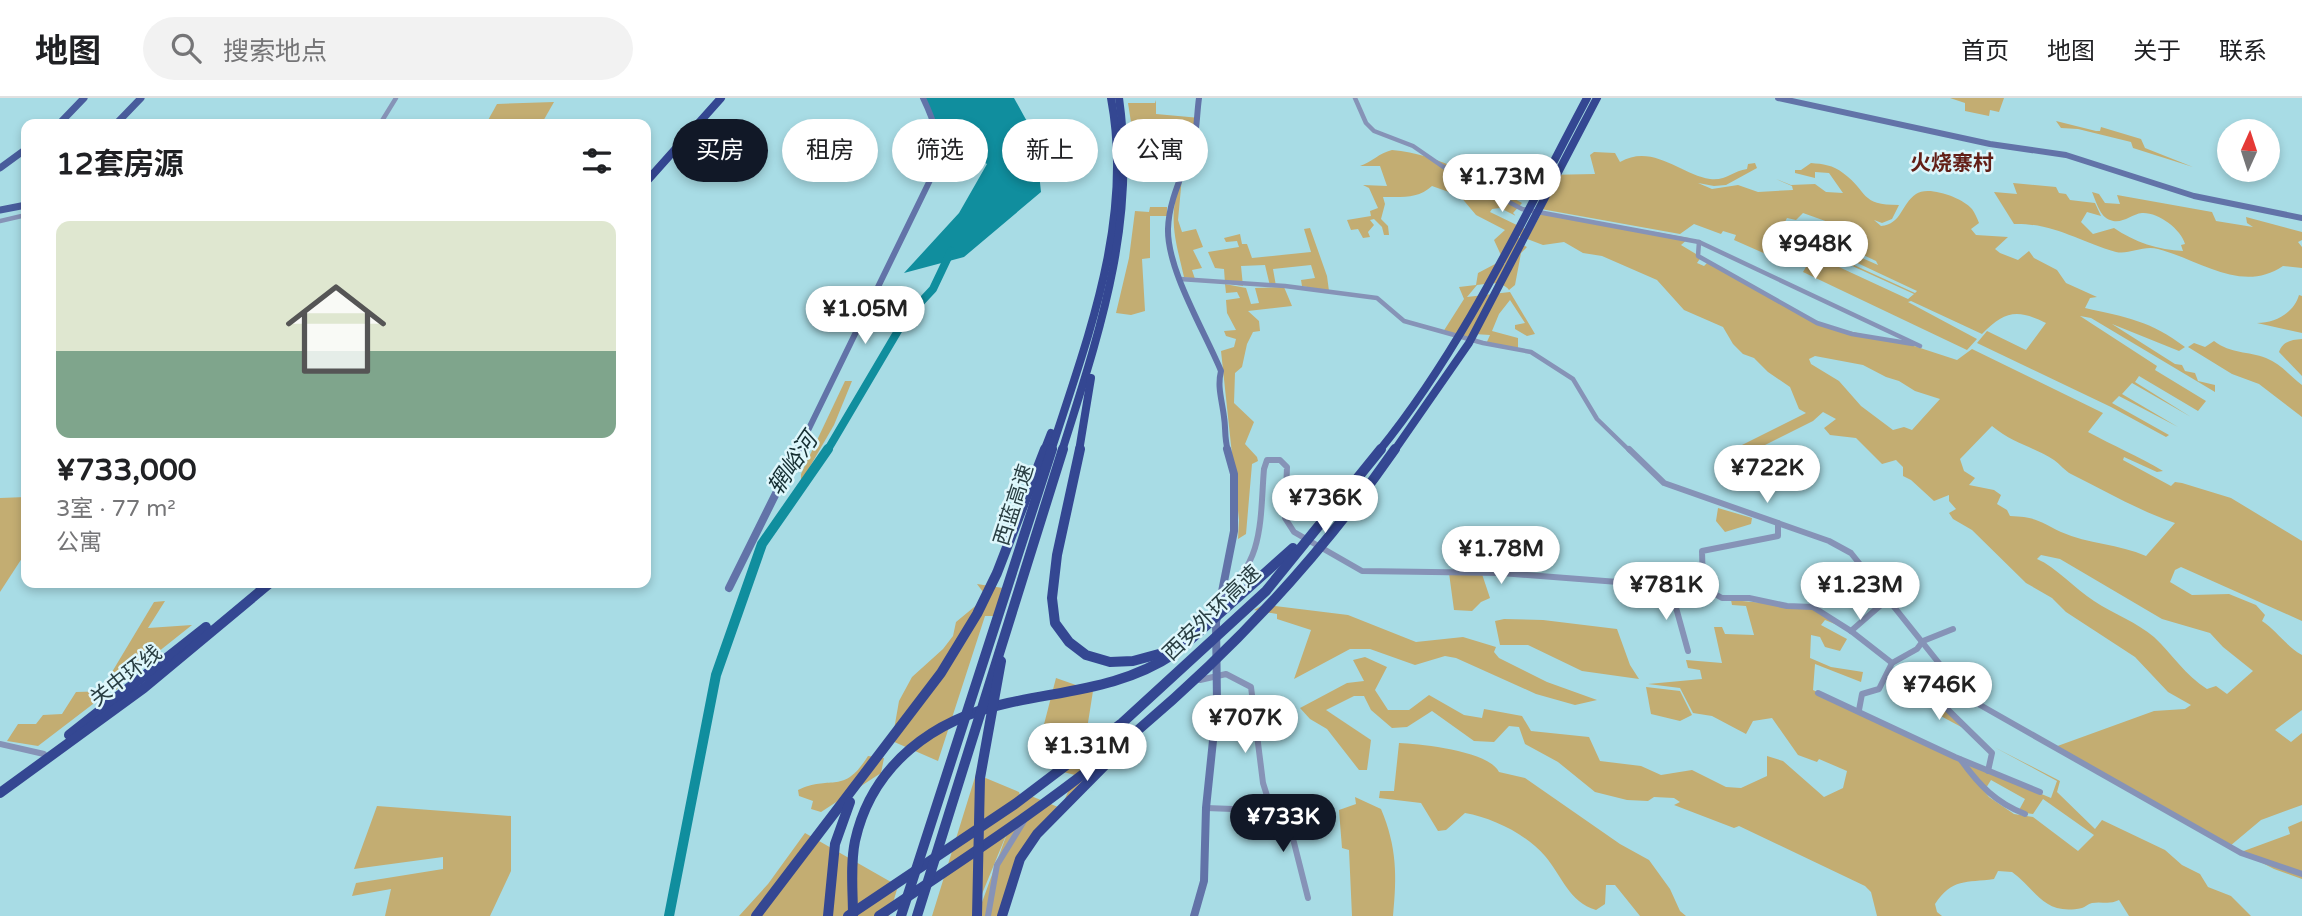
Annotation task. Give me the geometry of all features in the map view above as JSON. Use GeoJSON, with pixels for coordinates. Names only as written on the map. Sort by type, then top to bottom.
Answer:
{"type":"FeatureCollection","features":[{"type":"Feature","properties":{"kind":"highway"},"geometry":{"type":"LineString","coordinates":[[651,171],[719,98]]}},
{"type":"Feature","properties":{"kind":"highway"},"geometry":{"type":"LineString","coordinates":[[651,176],[719,98]]}},
{"type":"Feature","properties":{"kind":"highway","name":"西蓝高速"},"geometry":{"type":"LineString","coordinates":[[1093,337],[1117,205],[1119,153],[1111,98]]}},
{"type":"Feature","properties":{"kind":"highway","name":"西蓝高速"},"geometry":{"type":"LineString","coordinates":[[901,916],[1003,619],[1116,269],[1125,207],[1126,154],[1119,98]]}},
{"type":"Feature","properties":{"kind":"highway","name":"西安外环高速"},"geometry":{"type":"LineString","coordinates":[[851,916],[1015,804],[1122,723],[1216,640],[1266,591],[1414,408],[1458,337],[1587,98]]}},
{"type":"Feature","properties":{"kind":"highway","name":"西安外环高速"},"geometry":{"type":"LineString","coordinates":[[879,916],[1023,818],[1136,732],[1206,670],[1279,597],[1398,446],[1471,341],[1597,98]]}},
{"type":"Feature","properties":{"kind":"highway"},"geometry":{"type":"LineString","coordinates":[[756,916],[941,673],[977,614],[997,573],[1093,337]]}},
{"type":"Feature","properties":{"kind":"highway"},"geometry":{"type":"LineString","coordinates":[[1093,337],[1078,459],[1054,580],[1052,598],[1055,623],[1069,642],[1086,655],[1110,662],[1133,661],[1181,648]]}},
{"type":"Feature","properties":{"kind":"highway"},"geometry":{"type":"LineString","coordinates":[[851,916],[854,846],[872,793],[893,764],[920,737],[951,720],[996,704],[1081,693],[1133,678],[1155,668],[1313,531]]}},
{"type":"Feature","properties":{"kind":"highway","name":"关中环线"},"geometry":{"type":"LineString","coordinates":[[0,785],[137,684],[255,588]]}},
{"type":"Feature","properties":{"kind":"highway","name":"关中环线"},"geometry":{"type":"LineString","coordinates":[[0,793],[144,688],[264,588]]}},
{"type":"Feature","properties":{"kind":"highway"},"geometry":{"type":"LineString","coordinates":[[977,916],[980,778],[1003,619]]}},
{"type":"Feature","properties":{"kind":"highway","name":"西蓝高速"},"geometry":{"type":"LineString","coordinates":[[917,916],[1003,619]]}},
{"type":"Feature","properties":{"kind":"highway"},"geometry":{"type":"LineString","coordinates":[[1002,916],[1020,859],[1037,834],[1136,732]]}},
{"type":"Feature","properties":{"kind":"highway"},"geometry":{"type":"LineString","coordinates":[[828,916],[829,867],[833,842],[845,811],[867,771]]}},
{"type":"Feature","properties":{"kind":"main road"},"geometry":{"type":"LineString","coordinates":[[64,119],[84,98]]}},
{"type":"Feature","properties":{"kind":"main road"},"geometry":{"type":"LineString","coordinates":[[121,119],[141,98]]}},
{"type":"Feature","properties":{"kind":"main road"},"geometry":{"type":"LineString","coordinates":[[0,168],[21,153]]}},
{"type":"Feature","properties":{"kind":"main road"},"geometry":{"type":"LineString","coordinates":[[1,211],[21,206]]}},
{"type":"Feature","properties":{"kind":"street"},"geometry":{"type":"LineString","coordinates":[[383,119],[396,98]]}},
{"type":"Feature","properties":{"kind":"street"},"geometry":{"type":"LineString","coordinates":[[729,588],[909,229],[940,161],[938,125],[923,98]]}},
{"type":"Feature","properties":{"kind":"street"},"geometry":{"type":"LineString","coordinates":[[1194,916],[1204,881],[1206,808],[1217,702],[1216,622],[1234,531],[1234,474],[1223,433],[1225,420],[1218,383],[1221,371],[1180,279],[1170,249],[1168,230],[1173,194],[1194,140],[1199,98]]}},
{"type":"Feature","properties":{"kind":"street"},"geometry":{"type":"LineString","coordinates":[[1355,98],[1366,123],[1374,131],[1413,146],[1442,166],[1522,209],[1699,242],[1920,346],[1864,336],[1818,323],[1725,268],[1698,256],[1699,242]]}},
{"type":"Feature","properties":{"kind":"street"},"geometry":{"type":"LineString","coordinates":[[1778,98],[1990,144],[2066,155],[2194,197],[2302,218]]}},
{"type":"Feature","properties":{"kind":"street"},"geometry":{"type":"LineString","coordinates":[[0,221],[21,216]]}},
{"type":"Feature","properties":{"kind":"street"},"geometry":{"type":"LineString","coordinates":[[1180,279],[1285,286],[1377,298],[1404,321],[1471,340],[1531,352],[1573,379],[1597,419],[1664,484],[1829,541],[1851,553],[1966,697],[2241,853],[2302,874]]}},
{"type":"Feature","properties":{"kind":"street"},"geometry":{"type":"LineString","coordinates":[[1222,593],[1237,583],[1258,545],[1261,487],[1268,460],[1280,460],[1287,467],[1285,518],[1294,532],[1362,571],[1501,573],[1670,586],[1697,584],[1722,598],[1749,598],[1787,606],[1812,607],[1851,631],[1892,663]]}},
{"type":"Feature","properties":{"kind":"street"},"geometry":{"type":"LineString","coordinates":[[1703,587],[1702,551],[1778,536],[1778,523]]}},
{"type":"Feature","properties":{"kind":"street"},"geometry":{"type":"LineString","coordinates":[[1812,607],[1819,595],[1865,570]]}},
{"type":"Feature","properties":{"kind":"street"},"geometry":{"type":"LineString","coordinates":[[1670,586],[1688,651]]}},
{"type":"Feature","properties":{"kind":"street"},"geometry":{"type":"LineString","coordinates":[[1851,631],[1889,598]]}},
{"type":"Feature","properties":{"kind":"street"},"geometry":{"type":"LineString","coordinates":[[1859,710],[1862,694],[1880,689],[1892,663],[1917,649],[1923,641],[1953,629]]}},
{"type":"Feature","properties":{"kind":"street"},"geometry":{"type":"LineString","coordinates":[[988,916],[990,881],[1002,853],[1034,808],[1189,685],[1216,672],[1238,678],[1251,687],[1263,783],[1269,802],[1286,811],[1308,898]]}},
{"type":"Feature","properties":{"kind":"street"},"geometry":{"type":"LineString","coordinates":[[1959,689],[1941,698],[1942,704],[1969,732],[1985,743],[1992,753],[1988,771]]}},
{"type":"Feature","properties":{"kind":"street"},"geometry":{"type":"LineString","coordinates":[[1818,693],[1961,760],[2040,792]]}},
{"type":"Feature","properties":{"kind":"street"},"geometry":{"type":"LineString","coordinates":[[0,744],[44,754]]}},
{"type":"Feature","properties":{"kind":"street"},"geometry":{"type":"LineString","coordinates":[[1961,760],[1981,788],[2005,807],[2025,814]]}},
{"type":"Feature","properties":{"kind":"street"},"geometry":{"type":"LineString","coordinates":[[1206,808],[1260,810],[1269,802]]}},
{"type":"Feature","properties":{"kind":"shaded area"},"geometry":{"type":"Polygon","coordinates":[[[1950,98],[2004,98],[1999,112],[1990,110],[1989,116],[1965,111],[1965,103],[1950,98]]]}},
{"type":"Feature","properties":{"kind":"shaded area"},"geometry":{"type":"Polygon","coordinates":[[[1156,100],[1156,114],[1200,119],[1130,119],[1128,103],[1155,103],[1156,100]]]}},
{"type":"Feature","properties":{"kind":"shaded area"},"geometry":{"type":"Polygon","coordinates":[[[554,102],[544,119],[489,119],[497,104],[554,102]]]}},
{"type":"Feature","properties":{"kind":"shaded area"},"geometry":{"type":"Polygon","coordinates":[[[2056,121],[2096,131],[2100,131],[2101,127],[2141,139],[2145,148],[2193,167],[2133,148],[2131,142],[2078,129],[2061,128],[2056,121]]]}},
{"type":"Feature","properties":{"kind":"shaded area"},"geometry":{"type":"Polygon","coordinates":[[[1392,150],[1410,152],[1443,162],[1522,203],[1513,213],[1516,216],[1500,208],[1490,212],[1531,232],[1542,212],[1689,238],[1681,245],[1701,257],[1697,263],[1704,266],[1709,261],[1821,325],[1908,344],[1957,360],[1972,349],[2103,413],[2088,432],[2163,471],[2157,472],[2124,457],[2123,460],[2171,486],[2175,482],[2182,483],[2231,498],[2302,541],[2302,621],[2181,567],[2175,570],[2170,582],[2192,595],[2229,594],[2256,605],[2265,615],[2262,621],[2302,655],[2302,710],[2275,730],[2291,742],[2302,733],[2302,805],[2261,820],[2230,846],[2052,748],[2154,711],[2185,709],[2191,705],[2168,692],[2135,657],[2066,612],[2052,598],[2026,583],[1972,530],[1953,519],[1949,513],[1956,509],[1949,501],[1949,495],[1934,501],[1903,476],[1903,467],[1896,460],[1882,464],[1856,438],[1830,435],[1824,428],[1836,419],[1823,412],[1813,421],[1749,453],[1740,446],[1806,413],[1799,409],[1790,387],[1768,372],[1754,358],[1743,354],[1723,327],[1684,310],[1657,280],[1602,256],[1583,253],[1564,242],[1543,245],[1517,235],[1527,247],[1521,253],[1515,285],[1509,290],[1498,284],[1477,285],[1467,297],[1510,292],[1535,334],[1527,336],[1515,329],[1515,325],[1525,323],[1510,300],[1499,314],[1492,331],[1518,338],[1518,348],[1486,344],[1490,335],[1474,334],[1479,344],[1443,332],[1464,299],[1459,287],[1476,285],[1478,273],[1497,263],[1505,264],[1494,240],[1505,230],[1476,215],[1460,196],[1432,186],[1415,195],[1383,197],[1385,204],[1381,219],[1388,226],[1389,235],[1384,235],[1382,227],[1374,219],[1370,220],[1374,225],[1368,232],[1370,237],[1363,238],[1358,229],[1351,230],[1347,220],[1371,216],[1370,211],[1378,208],[1369,188],[1363,185],[1387,186],[1380,166],[1360,166],[1392,150]],[[1815,356],[1809,359],[1811,364],[1839,381],[1861,406],[1893,430],[1904,427],[1912,430],[1940,399],[1915,391],[1863,365],[1815,356]],[[1992,426],[1960,459],[1964,471],[1975,478],[1969,485],[1994,490],[2001,495],[1997,504],[2007,510],[2010,516],[2037,520],[2071,536],[2146,556],[2175,523],[2136,507],[2071,474],[2054,460],[1992,426]],[[2041,555],[2037,559],[2094,601],[2148,632],[2192,678],[2207,689],[2216,686],[2227,694],[2253,671],[2210,633],[2162,619],[2060,559],[2041,555]]]}},
{"type":"Feature","properties":{"kind":"shaded area"},"geometry":{"type":"Polygon","coordinates":[[[1594,152],[1615,153],[1620,162],[1632,157],[1655,158],[1710,179],[1725,177],[1755,163],[1757,168],[1726,185],[1698,183],[1712,189],[1738,185],[1758,192],[1793,190],[1792,186],[1776,179],[1791,185],[1815,184],[1826,192],[1843,193],[1829,173],[1815,172],[1815,178],[1795,173],[1795,170],[1801,170],[1811,163],[1828,165],[1843,173],[1871,200],[1899,205],[1892,219],[1882,223],[1874,220],[1881,226],[1893,222],[1916,194],[1929,191],[1953,197],[1968,205],[1974,212],[1979,223],[1971,229],[1976,235],[2008,237],[1995,249],[2000,253],[2018,260],[2029,251],[2034,258],[2057,270],[2066,283],[2097,297],[2090,298],[2085,308],[2126,317],[2173,338],[2185,347],[2179,351],[2112,324],[2175,364],[2182,365],[2185,371],[2195,373],[2198,381],[2215,385],[2215,392],[2091,318],[2080,316],[2157,366],[2155,370],[2206,401],[2198,411],[2139,376],[2135,382],[2191,417],[2132,383],[2122,394],[2178,427],[2119,396],[2112,403],[2169,435],[2166,437],[2111,407],[1977,343],[1987,331],[2026,350],[2046,323],[2036,318],[2018,314],[2004,317],[1982,334],[1911,301],[1908,302],[1977,339],[1967,350],[1803,272],[1813,255],[1908,299],[1914,294],[1817,248],[1915,293],[1917,291],[1819,245],[1821,240],[1878,265],[1876,261],[1823,236],[1831,223],[1803,213],[1796,220],[1787,218],[1768,255],[1734,240],[1736,235],[1723,231],[1721,234],[1694,224],[1680,234],[1541,209],[1539,197],[1552,177],[1546,175],[1595,174],[1590,155],[1594,152]]]}},
{"type":"Feature","properties":{"kind":"shaded area"},"geometry":{"type":"Polygon","coordinates":[[[1182,182],[1178,220],[1182,232],[1196,229],[1203,247],[1193,250],[1202,268],[1192,270],[1195,279],[1184,277],[1175,239],[1177,191],[1182,182]]]}},
{"type":"Feature","properties":{"kind":"shaded area"},"geometry":{"type":"Polygon","coordinates":[[[2013,183],[2056,187],[2059,193],[2066,194],[2070,200],[2095,203],[2101,216],[2087,212],[2081,222],[2093,234],[2114,228],[2138,241],[2165,249],[2183,251],[2181,245],[2185,244],[2168,222],[2148,213],[2119,221],[2110,220],[2101,212],[2092,192],[2099,194],[2105,203],[2120,204],[2117,195],[2212,212],[2216,221],[2253,227],[2247,223],[2246,217],[2302,232],[2302,240],[2298,242],[2302,247],[2302,268],[2283,266],[2268,274],[2237,276],[2158,249],[2116,252],[2055,230],[2014,224],[1994,192],[2017,194],[2013,183]]]}},
{"type":"Feature","properties":{"kind":"shaded area"},"geometry":{"type":"Polygon","coordinates":[[[1150,207],[1167,207],[1167,216],[1150,216],[1150,258],[1142,259],[1145,311],[1131,315],[1116,313],[1129,258],[1135,211],[1149,212],[1150,207]]]}},
{"type":"Feature","properties":{"kind":"shaded area"},"geometry":{"type":"Polygon","coordinates":[[[1310,228],[1327,276],[1329,291],[1302,286],[1301,280],[1315,278],[1311,265],[1273,269],[1276,286],[1270,286],[1265,265],[1241,266],[1243,286],[1225,283],[1224,269],[1215,268],[1208,252],[1239,247],[1237,241],[1226,242],[1224,238],[1240,234],[1242,244],[1247,244],[1252,258],[1311,252],[1304,229],[1310,228]]]}},
{"type":"Feature","properties":{"kind":"shaded area"},"geometry":{"type":"Polygon","coordinates":[[[1225,284],[1246,288],[1251,304],[1259,303],[1255,288],[1284,287],[1292,306],[1248,311],[1259,321],[1260,331],[1253,332],[1247,344],[1242,367],[1235,373],[1234,403],[1254,422],[1245,444],[1258,461],[1252,464],[1246,534],[1238,539],[1239,520],[1221,351],[1234,347],[1236,339],[1226,336],[1224,331],[1236,330],[1227,313],[1226,300],[1240,298],[1237,292],[1226,293],[1225,284]]]}},
{"type":"Feature","properties":{"kind":"shaded area"},"geometry":{"type":"Polygon","coordinates":[[[2299,295],[2302,296],[2302,333],[2257,323],[2283,316],[2293,307],[2299,295]]]}},
{"type":"Feature","properties":{"kind":"shaded area"},"geometry":{"type":"Polygon","coordinates":[[[2302,339],[2302,376],[2279,352],[2288,342],[2302,339]]]}},
{"type":"Feature","properties":{"kind":"shaded area"},"geometry":{"type":"Polygon","coordinates":[[[2214,341],[2227,348],[2266,358],[2285,370],[2302,385],[2302,417],[2259,384],[2232,374],[2188,347],[2194,343],[2205,347],[2214,341]]]}},
{"type":"Feature","properties":{"kind":"shaded area"},"geometry":{"type":"Polygon","coordinates":[[[845,381],[852,381],[834,425],[801,482],[801,474],[845,381]]]}},
{"type":"Feature","properties":{"kind":"shaded area"},"geometry":{"type":"Polygon","coordinates":[[[21,497],[21,560],[0,592],[0,498],[21,497]]]}},
{"type":"Feature","properties":{"kind":"shaded area"},"geometry":{"type":"Polygon","coordinates":[[[1718,508],[1752,518],[1751,524],[1725,532],[1716,521],[1718,508]]]}},
{"type":"Feature","properties":{"kind":"shaded area"},"geometry":{"type":"Polygon","coordinates":[[[1449,573],[1482,574],[1490,598],[1472,611],[1454,610],[1449,573]]]}},
{"type":"Feature","properties":{"kind":"shaded area"},"geometry":{"type":"Polygon","coordinates":[[[977,584],[1003,588],[994,616],[985,616],[938,761],[892,741],[899,701],[912,677],[943,649],[953,636],[956,622],[979,603],[983,592],[977,584]]]}},
{"type":"Feature","properties":{"kind":"shaded area"},"geometry":{"type":"Polygon","coordinates":[[[1276,598],[1275,606],[1348,615],[1416,642],[1463,637],[1496,647],[1494,652],[1499,658],[1547,682],[1597,700],[1575,705],[1536,694],[1456,658],[1445,656],[1415,665],[1370,649],[1350,649],[1294,679],[1311,630],[1277,619],[1277,614],[1254,610],[1276,598]]]}},
{"type":"Feature","properties":{"kind":"shaded area"},"geometry":{"type":"Polygon","coordinates":[[[1731,600],[1817,608],[1850,630],[1825,620],[1821,625],[1847,639],[1840,651],[1825,647],[1820,637],[1811,635],[1810,658],[1831,667],[1863,672],[1861,682],[1815,664],[1813,690],[1955,757],[1989,797],[2014,814],[2033,817],[2078,851],[2094,835],[2043,799],[2033,814],[2018,812],[2025,799],[1991,780],[1986,788],[1961,760],[2051,798],[2057,781],[1994,747],[2060,781],[2057,792],[2095,829],[2102,820],[2165,850],[2182,865],[2200,874],[2208,887],[2231,896],[2251,916],[2129,916],[2119,900],[2092,903],[2082,908],[2058,908],[2042,900],[2012,872],[1998,871],[1994,879],[1960,883],[1947,890],[1935,904],[1937,912],[1942,916],[1877,916],[1871,892],[1865,886],[1739,826],[1734,828],[1674,805],[1680,802],[1674,798],[1627,800],[1595,792],[1558,762],[1525,744],[1519,727],[1509,726],[1494,742],[1474,741],[1432,711],[1407,727],[1392,728],[1371,710],[1364,696],[1354,696],[1326,710],[1371,740],[1367,770],[1359,770],[1327,729],[1310,719],[1300,708],[1347,683],[1364,681],[1353,660],[1365,657],[1387,667],[1375,690],[1388,710],[1409,710],[1429,695],[1464,715],[1482,718],[1484,709],[1522,716],[1531,731],[1589,737],[1600,761],[1641,766],[1661,775],[1692,770],[1726,787],[1741,788],[1767,776],[1767,756],[1783,761],[1824,797],[1843,788],[1847,771],[1819,759],[1817,762],[1798,755],[1772,718],[1753,721],[1746,734],[1712,716],[1693,713],[1680,688],[1648,684],[1702,679],[1700,670],[1688,668],[1686,660],[1722,663],[1714,627],[1722,627],[1725,634],[1754,635],[1746,606],[1732,605],[1731,600]]]}},
{"type":"Feature","properties":{"kind":"shaded area"},"geometry":{"type":"Polygon","coordinates":[[[165,601],[148,628],[192,625],[119,683],[117,690],[103,687],[154,602],[165,601]]]}},
{"type":"Feature","properties":{"kind":"shaded area"},"geometry":{"type":"Polygon","coordinates":[[[1543,620],[1617,629],[1630,665],[1639,679],[1582,671],[1528,645],[1500,645],[1495,621],[1543,620]]]}},
{"type":"Feature","properties":{"kind":"shaded area"},"geometry":{"type":"Polygon","coordinates":[[[1938,667],[1953,691],[1941,702],[1965,729],[1937,714],[1937,706],[1927,695],[1931,686],[1921,679],[1938,667]]]}},
{"type":"Feature","properties":{"kind":"shaded area"},"geometry":{"type":"Polygon","coordinates":[[[1056,678],[1093,691],[1084,748],[1110,757],[1151,724],[1062,806],[1075,775],[1040,766],[1048,736],[1042,732],[1056,678]]]}},
{"type":"Feature","properties":{"kind":"shaded area"},"geometry":{"type":"Polygon","coordinates":[[[1646,687],[1680,691],[1692,715],[1680,721],[1651,714],[1646,687]]]}},
{"type":"Feature","properties":{"kind":"shaded area"},"geometry":{"type":"Polygon","coordinates":[[[110,691],[38,746],[7,741],[18,724],[36,724],[43,715],[62,714],[76,692],[110,691]]]}},
{"type":"Feature","properties":{"kind":"shaded area"},"geometry":{"type":"Polygon","coordinates":[[[1399,743],[1438,747],[1469,754],[1493,765],[1499,772],[1525,778],[1620,844],[1649,860],[1670,889],[1680,911],[1686,916],[1640,916],[1615,885],[1606,885],[1605,904],[1596,910],[1572,895],[1545,856],[1508,828],[1465,813],[1446,830],[1438,831],[1421,803],[1379,798],[1380,791],[1394,791],[1399,743]]]}},
{"type":"Feature","properties":{"kind":"shaded area"},"geometry":{"type":"Polygon","coordinates":[[[868,756],[884,758],[881,773],[821,812],[811,809],[813,801],[799,796],[798,790],[851,776],[868,756]]]}},
{"type":"Feature","properties":{"kind":"shaded area"},"geometry":{"type":"Polygon","coordinates":[[[976,774],[1019,792],[1021,798],[1026,794],[1063,809],[1023,855],[1006,916],[977,916],[1009,828],[973,916],[932,916],[976,774]]]}},
{"type":"Feature","properties":{"kind":"shaded area"},"geometry":{"type":"Polygon","coordinates":[[[1355,797],[1381,809],[1386,823],[1394,862],[1393,916],[1352,916],[1349,850],[1342,848],[1339,810],[1356,804],[1355,797]]]}},
{"type":"Feature","properties":{"kind":"shaded area"},"geometry":{"type":"Polygon","coordinates":[[[377,806],[511,816],[511,871],[490,916],[385,916],[391,889],[352,896],[356,883],[443,869],[443,857],[354,869],[377,806]]]}},
{"type":"Feature","properties":{"kind":"shaded area"},"geometry":{"type":"Polygon","coordinates":[[[2302,821],[2302,879],[2274,869],[2241,852],[2290,834],[2288,827],[2302,821]]]}},
{"type":"Feature","properties":{"kind":"shaded area"},"geometry":{"type":"Polygon","coordinates":[[[805,833],[898,886],[889,916],[739,916],[768,884],[805,833]]]}},
{"type":"Feature","properties":{"kind":"water"},"geometry":{"type":"Polygon","coordinates":[[[924,98],[1014,98],[1026,119],[1002,119],[1002,182],[1040,182],[1041,192],[964,257],[904,273],[959,213],[977,182],[988,182],[988,119],[930,119],[924,98]]]}},
{"type":"Feature","properties":{"kind":"waterway","name":"辋峪河"},"geometry":{"type":"LineString","coordinates":[[827,451],[905,319],[933,289],[951,251]]}},
{"type":"Feature","properties":{"kind":"waterway","name":"辋峪河"},"geometry":{"type":"LineString","coordinates":[[669,916],[716,675],[762,544],[828,449]]}},
{"type":"Feature","properties":{"kind":"district","name":"火烧寨村"},"geometry":{"type":"Point","coordinates":[1952,163]}}]}
